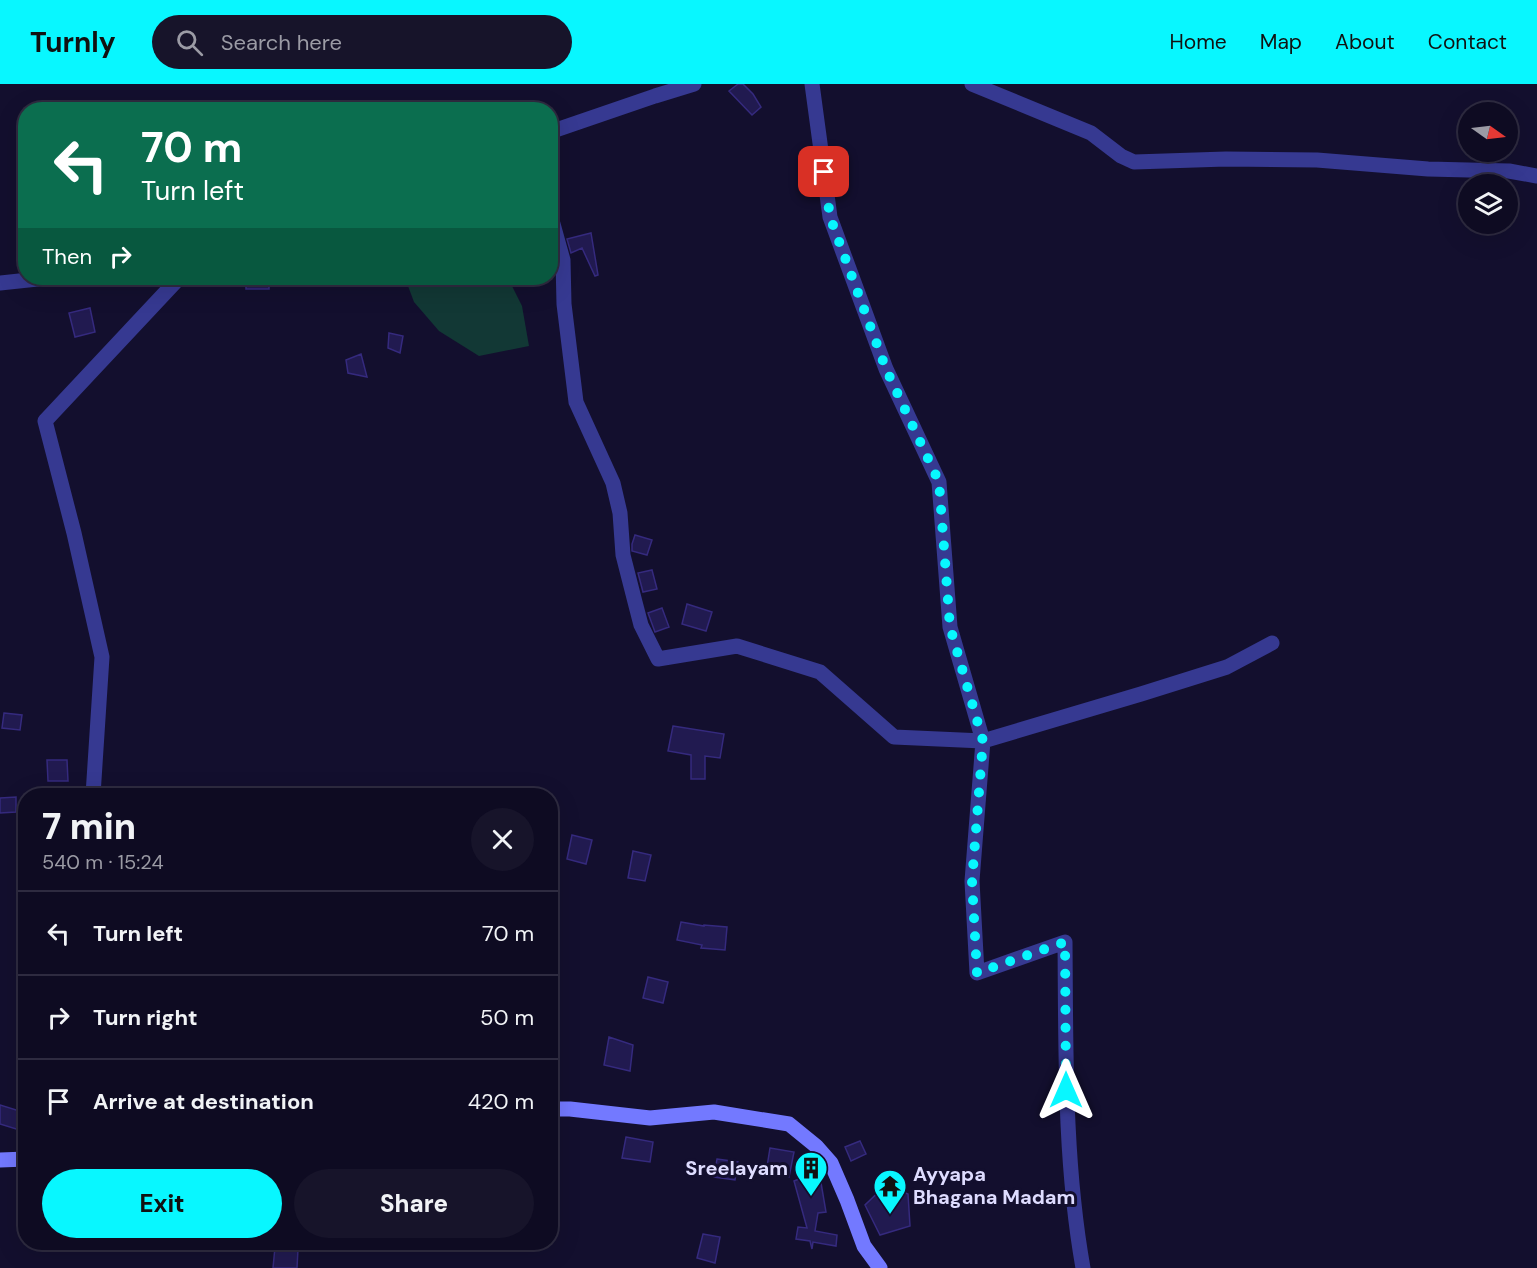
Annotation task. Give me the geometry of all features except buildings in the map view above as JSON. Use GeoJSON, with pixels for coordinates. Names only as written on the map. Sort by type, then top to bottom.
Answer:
{"type":"FeatureCollection","features":[{"type":"Feature","properties":{"kind":"main road"},"geometry":{"type":"LineString","coordinates":[[558,1109],[650,1118],[714,1112],[789,1124],[816,1146],[831,1163],[864,1246],[880,1268]]}},
{"type":"Feature","properties":{"kind":"main road"},"geometry":{"type":"LineString","coordinates":[[0,1160],[18,1159]]}},
{"type":"Feature","properties":{"kind":"street"},"geometry":{"type":"LineString","coordinates":[[558,129],[694,84]]}},
{"type":"Feature","properties":{"kind":"street"},"geometry":{"type":"LineString","coordinates":[[812,84],[830,217],[886,369],[939,482],[950,627],[983,741],[972,881],[977,973],[1065,942],[1067,1101],[1075,1226],[1083,1268]]}},
{"type":"Feature","properties":{"kind":"street"},"geometry":{"type":"LineString","coordinates":[[972,84],[1091,133],[1121,156],[1134,162],[1226,159],[1317,160],[1428,169],[1509,171],[1537,176]]}},
{"type":"Feature","properties":{"kind":"street"},"geometry":{"type":"LineString","coordinates":[[558,244],[562,260],[564,304],[576,402],[613,483],[620,513],[623,555],[640,625],[658,659],[737,646],[820,672],[894,737],[983,741],[1227,667],[1272,643]]}},
{"type":"Feature","properties":{"kind":"street"},"geometry":{"type":"LineString","coordinates":[[0,283],[18,281]]}},
{"type":"Feature","properties":{"kind":"street"},"geometry":{"type":"LineString","coordinates":[[93,788],[102,657],[74,533],[45,421],[172,285]]}},
{"type":"Feature","properties":{"kind":"green space"},"geometry":{"type":"Polygon","coordinates":[[[408,285],[512,285],[522,306],[529,346],[479,356],[439,331],[414,302],[408,285]]]}},
{"type":"Feature","properties":{"kind":"place","name":"Sreelayam"},"geometry":{"type":"Point","coordinates":[811,1197]}},
{"type":"Feature","properties":{"kind":"place","name":"Ayyapa Bhagana Madam"},"geometry":{"type":"Point","coordinates":[890,1215]}},
{"type":"Feature","properties":{"kind":"route"},"geometry":{"type":"LineString","coordinates":[[824,172],[830,217],[886,369],[939,482],[950,627],[983,741],[972,881],[977,973],[1065,942],[1066,1090]]}}]}
